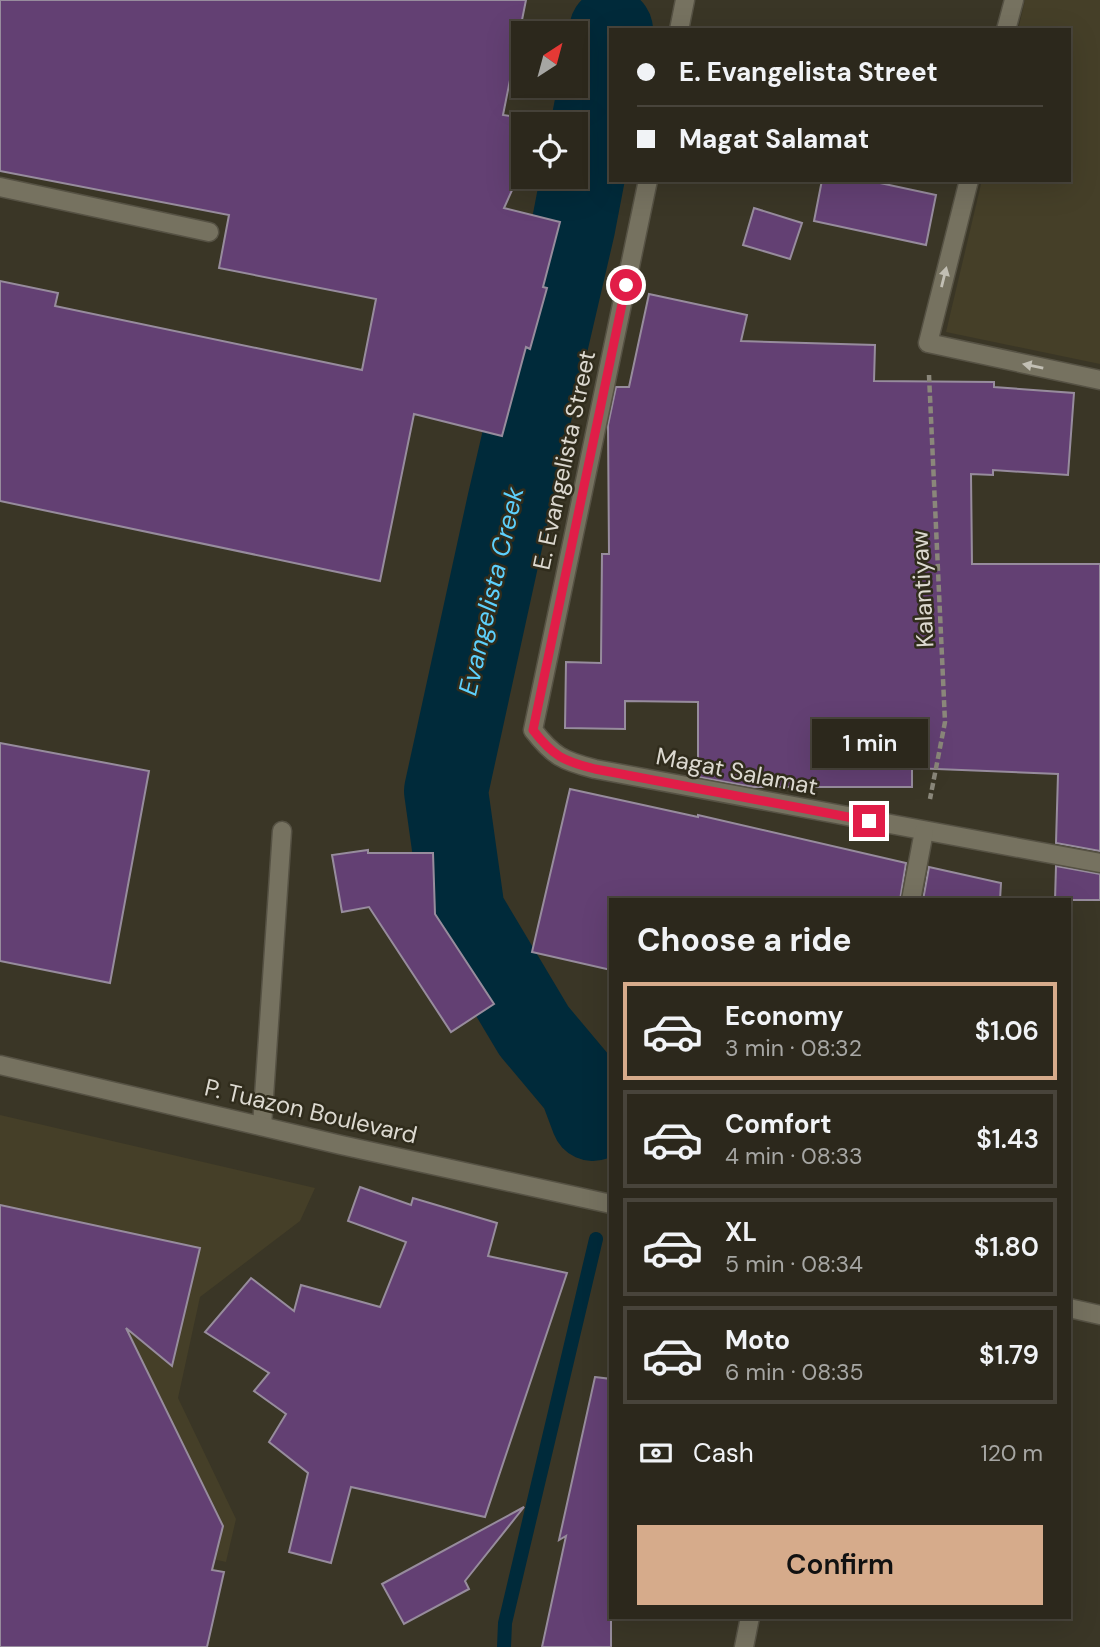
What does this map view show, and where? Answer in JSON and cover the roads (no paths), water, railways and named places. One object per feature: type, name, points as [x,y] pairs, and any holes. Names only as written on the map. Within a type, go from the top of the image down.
[{"type":"street","points":[[679,28],[685,0]]},
{"type":"street","points":[[1007,28],[1014,0]]},
{"type":"street","name":"E. Evangelista Street","points":[[546,747],[533,730],[648,182]]},
{"type":"street","points":[[968,182],[928,343],[1100,380]]},
{"type":"street","points":[[0,187],[209,232]]},
{"type":"street","name":"Magat Salamat","points":[[546,747],[566,762],[595,769],[1100,863]]},
{"type":"street","points":[[262,1126],[282,831]]},
{"type":"street","points":[[911,898],[924,831]]},
{"type":"street","name":"P. Tuazon Boulevard","points":[[0,1065],[609,1204]]},
{"type":"street","points":[[1071,1308],[1100,1315]]},
{"type":"street","points":[[744,1647],[750,1619]]},
{"type":"waterway","name":"Evangelista Creek","points":[[593,1119],[581,1087],[534,1031],[463,912],[446,791],[573,228],[609,40]]},
{"type":"waterway","points":[[504,1647],[505,1623],[596,1239]]}]
